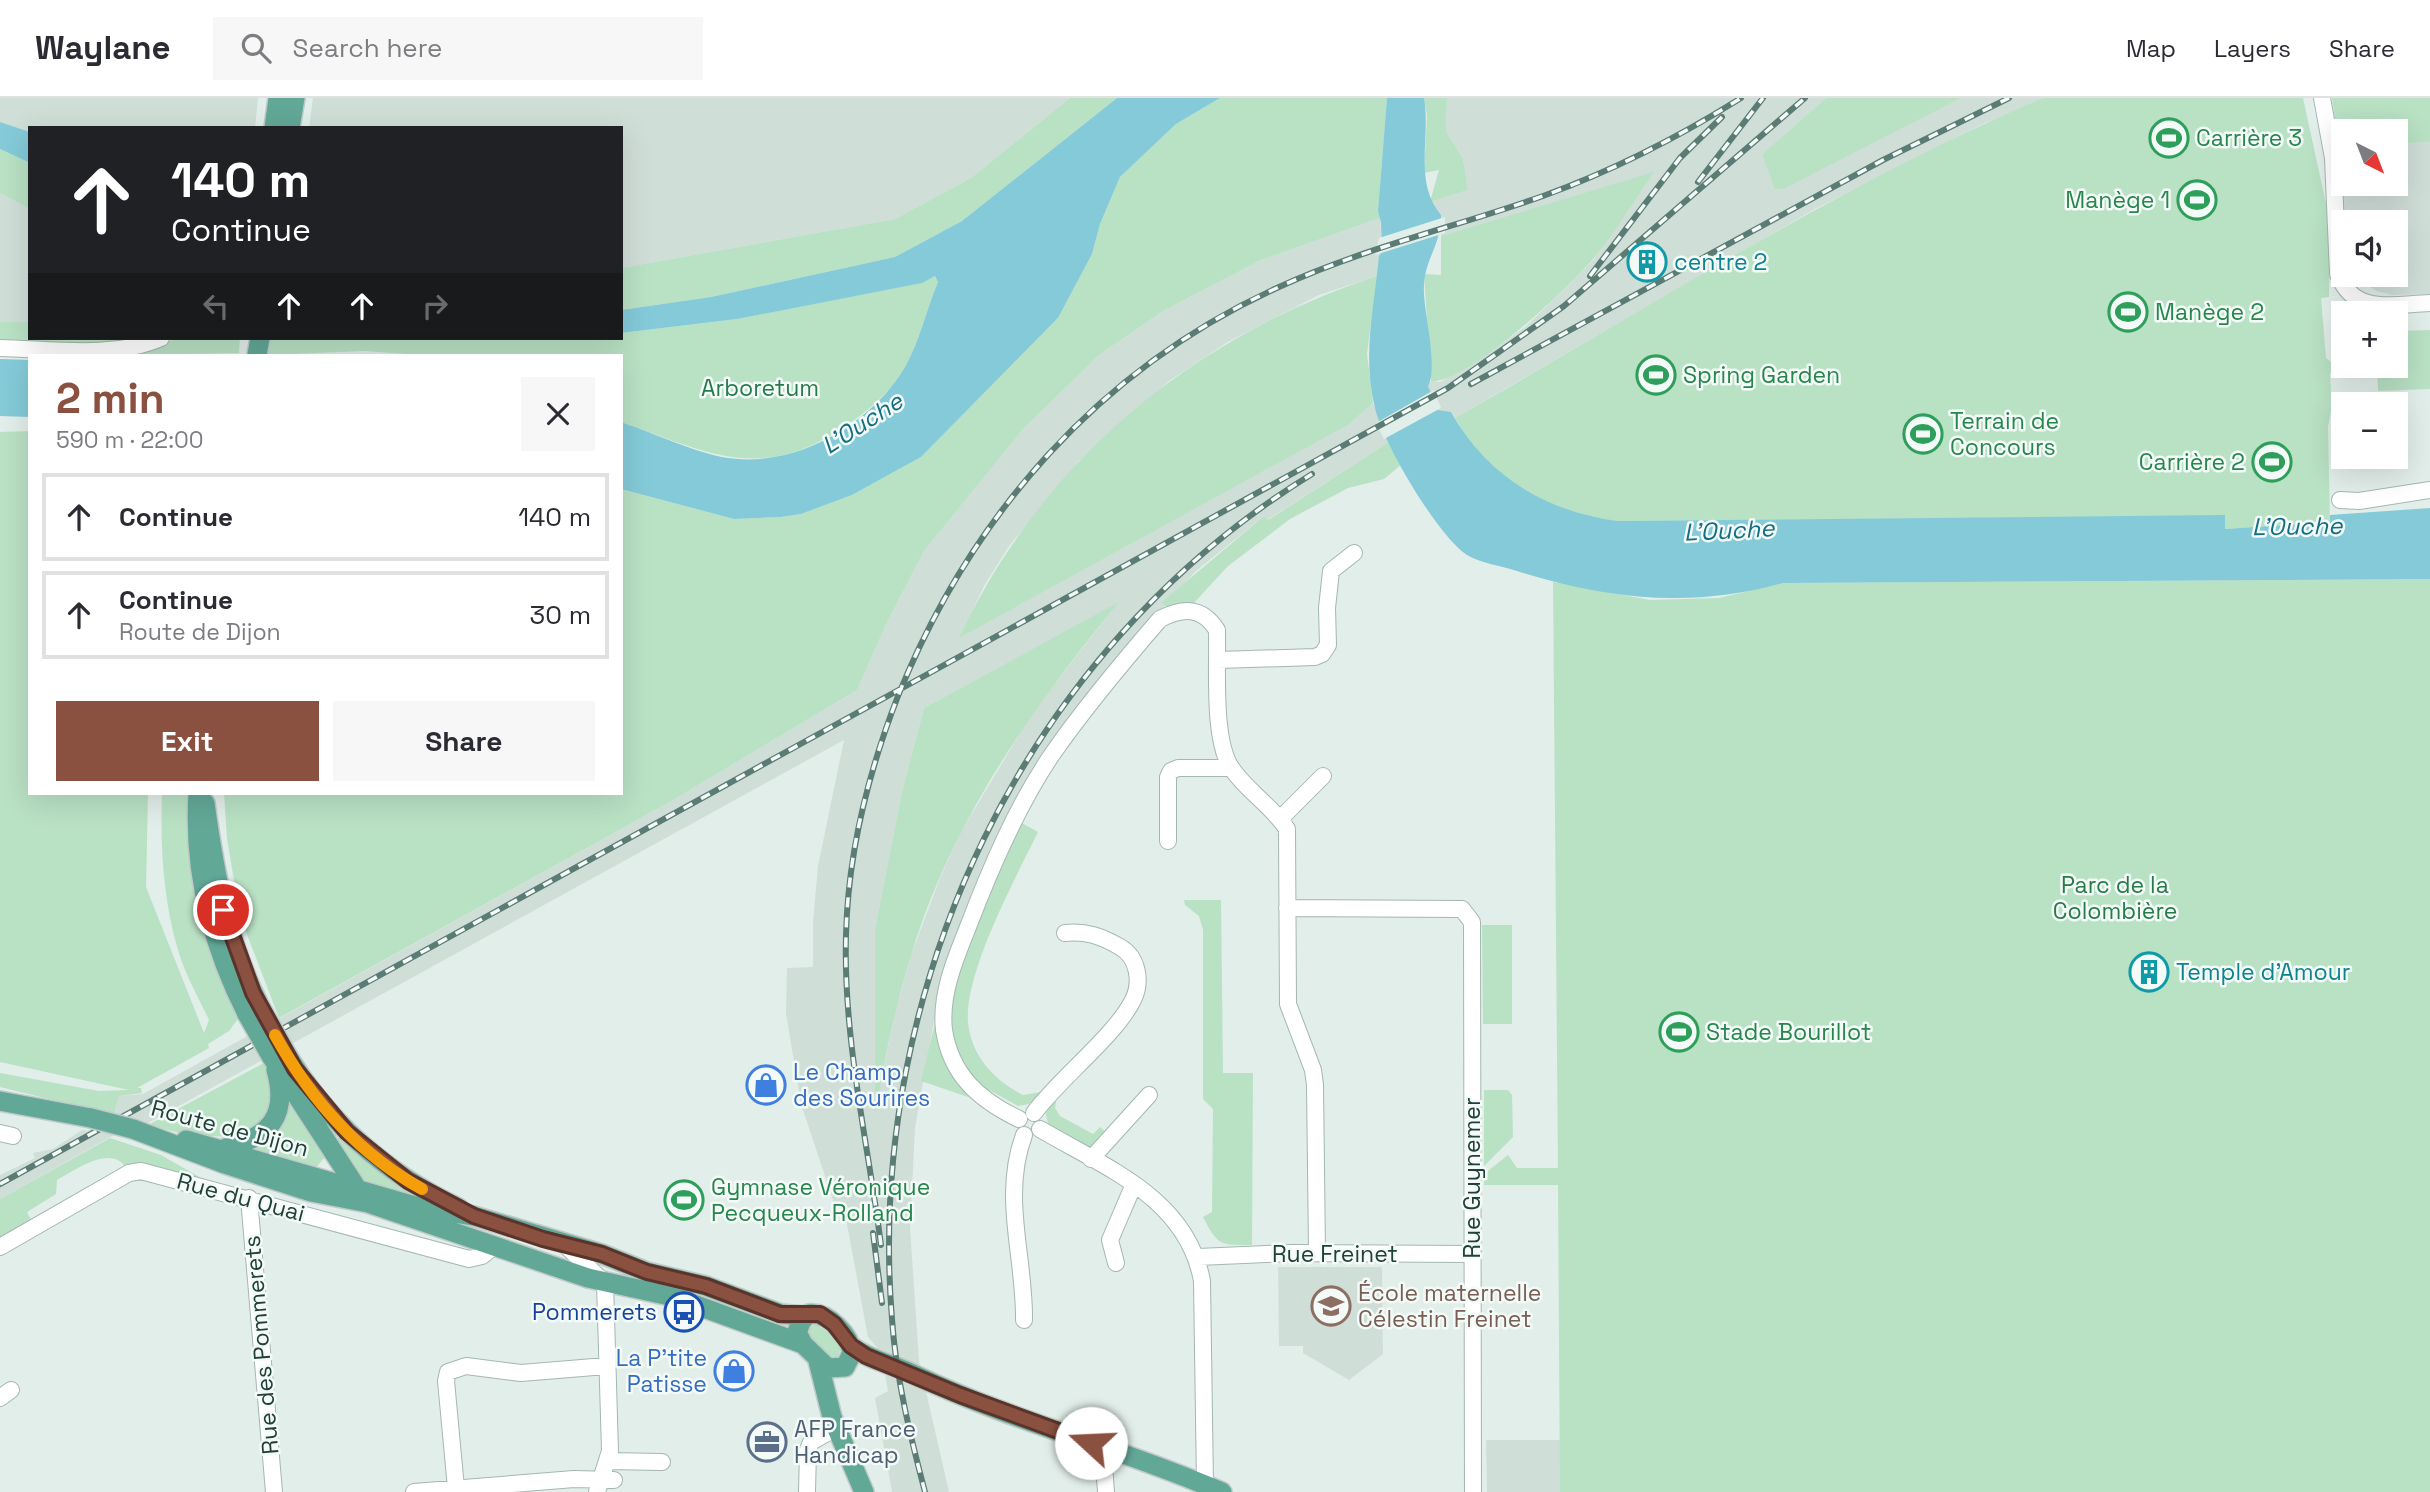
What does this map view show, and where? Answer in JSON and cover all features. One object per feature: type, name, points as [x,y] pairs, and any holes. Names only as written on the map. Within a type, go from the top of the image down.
[{"type":"main road","points":[[274,126],[278,98]]},
{"type":"main road","points":[[290,126],[295,98]]},
{"type":"main road","points":[[198,795],[195,833],[209,914],[225,964],[254,1010],[333,1152],[363,1196]]},
{"type":"main road","points":[[204,795],[223,910],[254,1010]]},
{"type":"main road","points":[[277,1053],[325,1109],[383,1163],[408,1181],[474,1216]]},
{"type":"main road","points":[[225,1149],[255,1139],[275,1118],[281,1087],[277,1053]]},
{"type":"main road","name":"Route de Dijon","points":[[0,1101],[92,1118],[225,1149],[314,1176],[493,1247],[605,1283],[674,1297],[803,1344]]},
{"type":"main road","name":"Route de Dijon","points":[[281,1182],[314,1176],[331,1161],[332,1134],[325,1109]]},
{"type":"main road","name":"Route de Dijon","points":[[133,1129],[174,1147],[281,1182],[474,1216],[566,1246],[602,1254],[647,1272],[706,1286],[780,1314],[805,1317]]},
{"type":"main road","points":[[937,1386],[908,1385],[844,1368],[828,1368],[803,1344],[797,1332],[805,1317],[814,1314],[826,1317],[851,1346],[866,1356],[937,1386],[1213,1488]]},
{"type":"main road","points":[[828,1401],[850,1361],[851,1346]]},
{"type":"main road","points":[[818,1361],[836,1428],[864,1492]]},
{"type":"street","points":[[2322,98],[2333,158],[2338,274],[2343,288],[2353,299],[2366,303],[2430,303]]},
{"type":"street","points":[[0,348],[96,350],[135,346],[154,340]]},
{"type":"street","points":[[2340,500],[2359,501],[2430,490]]},
{"type":"street","points":[[1218,660],[1322,654],[1328,645],[1327,608],[1331,571],[1354,553]]},
{"type":"street","points":[[1026,1116],[988,1103],[974,1091],[953,1062],[944,1028],[944,1012],[956,958],[993,863],[1050,758],[1082,712],[1160,619],[1177,611],[1192,610],[1210,619],[1217,631],[1221,742],[1231,768],[1287,829],[1288,1004],[1313,1070],[1315,1086],[1317,1253]]},
{"type":"street","points":[[1168,841],[1168,777],[1171,771],[1178,768],[1231,768]]},
{"type":"street","points":[[1280,819],[1323,776]]},
{"type":"street","name":"Rue Guynemer","points":[[1287,908],[1462,909],[1472,922],[1473,1492]]},
{"type":"street","points":[[1065,933],[1088,931],[1123,948],[1136,966],[1136,991],[1125,1013],[1026,1116],[1018,1129],[1032,1132],[1091,1159],[1135,1184],[1165,1207],[1198,1257],[1202,1281],[1213,1488]]},
{"type":"street","points":[[1091,1159],[1149,1095]]},
{"type":"street","points":[[1024,1320],[1025,1288],[1013,1219],[1018,1152],[1032,1132]]},
{"type":"street","name":"Rue du Quai","points":[[0,1247],[135,1171],[249,1198],[469,1259],[482,1256],[493,1247]]},
{"type":"street","points":[[1116,1263],[1110,1240],[1135,1184]]},
{"type":"street","name":"Rue des Pommerets","points":[[249,1198],[274,1492]]},
{"type":"street","name":"Route de Dijon","points":[[566,1246],[605,1283]]},
{"type":"street","name":"Rue Freinet","points":[[1198,1257],[1317,1253],[1471,1254]]},
{"type":"street","points":[[414,1492],[606,1486],[611,1458],[605,1283],[628,1273],[647,1272]]},
{"type":"street","points":[[456,1489],[446,1381],[448,1372],[466,1366],[521,1373],[606,1366]]},
{"type":"street","points":[[807,1492],[807,1459],[811,1442],[836,1428]]},
{"type":"street","points":[[1106,1492],[1104,1465],[1109,1449]]},
{"type":"street","points":[[611,1458],[662,1462]]},
{"type":"shaded area","points":[[0,98],[258,98],[255,126],[28,126],[28,131],[0,122]]},
{"type":"shaded area","points":[[313,98],[1070,98],[971,178],[895,219],[623,268],[623,126],[309,126]]},
{"type":"shaded area","points":[[1447,98],[1826,98],[1762,154],[1776,190],[1961,98],[2043,98],[1981,125],[1815,209],[1455,418],[1451,412],[1438,411],[1427,384],[1431,381],[1440,382],[1474,363],[1525,327],[1593,260],[1653,173],[1441,236],[1441,215],[1430,202],[1468,190],[1463,159],[1446,131]]},
{"type":"shaded area","points":[[2430,142],[2430,294],[2392,295],[2370,287],[2408,287],[2408,210],[2342,210],[2342,196],[2408,196],[2408,143]]},
{"type":"shaded area","points":[[0,193],[28,208],[28,328],[0,330]]},
{"type":"shaded area","points":[[1380,218],[1382,252],[1377,276],[1319,295],[1226,343],[1169,381],[1079,461],[1009,546],[984,586],[960,637],[1348,425],[1373,403],[1389,442],[1267,520],[1264,516],[1196,571],[1121,654],[1050,750],[934,1021],[915,1128],[910,1228],[919,1361],[949,1492],[892,1492],[875,1398],[888,1391],[881,1352],[868,1337],[844,1208],[835,1206],[801,1104],[786,1013],[787,968],[813,967],[813,922],[818,866],[844,740],[146,1124],[137,1122],[0,1199],[0,1175],[35,1158],[33,1153],[53,1149],[82,1130],[87,1131],[114,1116],[119,1096],[143,1094],[668,803],[857,690],[888,620],[924,551],[1023,429],[1099,355],[1163,311],[1261,260]],"holes":[[[1117,604],[1032,713],[961,832],[940,878],[911,955],[896,1009],[875,1109],[875,929],[902,792],[924,708]]]},
{"type":"shaded area","name":"École maternelle Célestin Freinet","points":[[1278,1267],[1382,1267],[1383,1354],[1349,1380],[1303,1353],[1303,1346],[1279,1346]]},
{"type":"shaded area","points":[[1486,1440],[1560,1440],[1560,1492],[1487,1492]]},
{"type":"green space","points":[[1070,98],[1117,98],[962,221],[895,257],[711,297],[623,310],[623,268],[895,219],[971,178]]},
{"type":"green space","points":[[1220,98],[1387,98],[1378,211],[1380,218],[1261,260],[1163,311],[1099,355],[1023,429],[924,551],[888,620],[857,690],[668,803],[279,1018],[240,916],[227,839],[224,795],[623,795],[623,490],[734,519],[781,517],[801,514],[852,495],[921,457],[1058,318],[1092,254],[1100,224],[1120,177],[1176,124]]},
{"type":"green space","points":[[1424,98],[1447,98],[1446,131],[1463,159],[1468,190],[1430,202],[1439,170],[1424,173],[1427,116]]},
{"type":"green space","points":[[1826,98],[1961,98],[1785,188],[1775,190],[1762,154]]},
{"type":"green space","points":[[2043,98],[2303,98],[2330,222],[2329,297],[2321,298],[2326,358],[2331,362],[2331,411],[2328,427],[2330,522],[2225,529],[2225,516],[1616,521],[1567,510],[1523,489],[1485,459],[1455,418],[1818,209],[1967,133]]},
{"type":"green space","points":[[2332,98],[2430,98],[2430,142],[2408,143],[2408,119],[2335,119]]},
{"type":"green space","points":[[0,149],[28,162],[28,208],[0,193]]},
{"type":"green space","points":[[1654,172],[1600,250],[1540,312],[1467,368],[1446,378],[1431,381],[1424,274],[1441,275],[1441,236]]},
{"type":"green space","name":"Arboretum","points":[[935,276],[938,282],[915,347],[905,367],[886,393],[853,421],[814,444],[786,454],[759,458],[707,452],[623,423],[623,354],[407,354],[364,351],[265,354],[268,340],[623,340],[623,333],[737,319],[921,283]]},
{"type":"green space","points":[[1377,276],[1367,354],[1373,403],[1348,425],[959,638],[993,574],[1033,515],[1079,462],[1130,414],[1185,371],[1245,333],[1309,302]]},
{"type":"green space","points":[[0,322],[28,322],[28,340],[135,340],[109,346],[0,345]]},
{"type":"green space","points":[[2430,330],[2430,389],[2378,391],[2377,378],[2408,378],[2408,331]]},
{"type":"green space","points":[[173,340],[240,340],[239,353],[133,354]]},
{"type":"green space","points":[[28,431],[28,795],[148,795],[146,887],[204,1033],[209,1020],[178,950],[169,911],[162,852],[162,795],[188,795],[190,852],[240,1016],[229,1031],[208,1044],[209,1048],[137,1088],[141,1088],[142,1093],[119,1096],[114,1115],[0,1087],[0,1073],[99,1091],[129,1090],[0,1062],[0,432]]},
{"type":"green space","points":[[1389,442],[1402,464],[1384,479],[1348,488],[1290,519],[1228,566],[1192,605],[1167,608],[1162,602],[1264,516],[1268,520]]},
{"type":"green space","name":"Parc de la Colombière","points":[[2430,579],[2430,1492],[1560,1492],[1558,1185],[1484,1185],[1484,1174],[1508,1155],[1517,1168],[1558,1168],[1553,582],[1650,600],[1719,598],[1783,583]]},
{"type":"green space","points":[[1119,602],[1061,676],[1007,752],[961,833],[941,875],[923,919],[901,992],[875,1116],[875,929],[902,792],[924,708]]},
{"type":"green space","points":[[1011,817],[1038,832],[983,952],[974,978],[968,1022],[979,1056],[994,1074],[1023,1095],[1041,1092],[1029,1104],[1018,1106],[982,1086],[974,1099],[921,1081],[949,966]]},
{"type":"green space","points":[[1184,900],[1221,900],[1223,1073],[1253,1073],[1252,1245],[1221,1242],[1212,1234],[1203,1217],[1212,1212],[1213,1109],[1203,1099],[1203,930],[1199,916],[1185,905]]},
{"type":"green space","points":[[1482,925],[1512,925],[1512,1024],[1483,1024]]},
{"type":"green space","points":[[264,1063],[275,1094],[264,1125],[231,1137],[188,1135],[148,1125]]},
{"type":"green space","points":[[284,1090],[326,1156],[313,1171],[247,1149]]},
{"type":"green space","points":[[1484,1090],[1508,1090],[1512,1095],[1513,1137],[1484,1166]]},
{"type":"green space","points":[[1057,1096],[1055,1108],[1060,1116],[1093,1134],[1100,1127],[1107,1133],[1089,1149],[1049,1127],[1045,1111]]},
{"type":"green space","points":[[338,1132],[433,1204],[361,1185],[338,1149]]},
{"type":"green space","points":[[110,1138],[161,1155],[208,1182],[127,1169],[112,1158],[103,1158],[83,1165],[57,1180],[56,1194],[27,1212],[33,1224],[0,1242],[0,1199]]},
{"type":"green space","points":[[816,1324],[835,1338],[841,1347],[838,1357],[827,1355],[811,1339],[807,1329]]},
{"type":"water","name":"L'Ouche","points":[[1117,98],[1220,98],[1176,124],[1120,177],[1100,224],[1092,254],[1058,318],[921,457],[852,495],[801,514],[781,517],[734,519],[623,490],[623,423],[702,452],[728,458],[753,459],[804,449],[852,424],[890,388],[905,367],[938,282],[935,276],[922,283],[737,319],[623,333],[623,310],[711,297],[895,257],[962,221]]},
{"type":"water","name":"L'Ouche","points":[[1387,98],[1424,98],[1425,174],[1433,202],[1441,215],[1438,237],[1424,282],[1432,367],[1428,386],[1438,410],[1451,412],[1482,455],[1520,487],[1542,499],[1566,509],[1617,521],[2225,515],[2225,529],[2330,522],[2330,515],[2430,508],[2430,579],[1783,583],[1749,591],[1682,598],[1616,594],[1584,588],[1472,558],[1441,529],[1413,487],[1380,424],[1371,389],[1370,332],[1379,256],[1382,252],[1378,211]]},
{"type":"water","points":[[0,122],[28,131],[28,162],[0,149]]},
{"type":"water","points":[[0,359],[28,360],[28,417],[0,416]]},
{"type":"pier","points":[[1445,217],[1445,233],[1375,255],[1379,238]]},
{"type":"pier","points":[[1434,390],[1441,408],[1384,439],[1376,423]]},
{"type":"railway","points":[[881,1245],[848,1013],[846,935],[855,843],[877,754],[898,696],[928,630],[963,567],[1003,508],[1049,454],[1099,404],[1154,360],[1214,320],[1311,273],[1543,196],[1594,176],[1669,140],[1741,98]]},
{"type":"railway","points":[[1698,182],[1763,98]]},
{"type":"railway","points":[[0,1184],[1448,388],[1564,306],[1805,98]]},
{"type":"railway","points":[[1471,384],[1883,160],[2009,98]]},
{"type":"railway","points":[[1590,276],[1680,158],[1722,117]]},
{"type":"railway","points":[[925,1492],[904,1406],[894,1341],[891,1195],[906,1072],[937,952],[984,838],[1046,731],[1122,634],[1210,547],[1312,474]]},
{"type":"railway","points":[[873,1233],[882,1303]]},
{"type":"slow traffic","points":[[275,1035],[295,1069],[325,1109],[366,1149],[422,1189]]},
{"type":"place","name":"Carrière 3","points":[[2169,138]]},
{"type":"place","name":"Manège 1","points":[[2197,200]]},
{"type":"place","name":"centre 2","points":[[1647,262]]},
{"type":"place","name":"Manège 2","points":[[2128,312]]},
{"type":"place","name":"Spring Garden","points":[[1656,375]]},
{"type":"place","name":"Terrain de Concours","points":[[1923,434]]},
{"type":"place","name":"Carrière 2","points":[[2272,462]]},
{"type":"place","name":"Temple d'Amour","points":[[2149,972]]},
{"type":"place","name":"Stade Bourillot","points":[[1679,1032]]},
{"type":"place","name":"Le Champ des Sourires","points":[[766,1085]]},
{"type":"place","name":"Gymnase Véronique Pecqueux-Rolland","points":[[684,1200]]},
{"type":"place","name":"École maternelle Célestin Freinet","points":[[1331,1306]]},
{"type":"place","name":"Pommerets","points":[[684,1312]]},
{"type":"place","name":"La P'tite Patisse","points":[[734,1371]]},
{"type":"place","name":"AFP France Handicap","points":[[767,1442]]},
{"type":"route","points":[[223,910],[238,959],[253,993],[295,1069],[325,1109],[347,1132],[408,1181],[474,1216],[543,1239],[602,1254],[647,1272],[706,1286],[780,1314],[805,1317],[809,1314],[820,1314],[834,1324],[851,1346],[866,1356],[960,1395],[1091,1443]]}]
